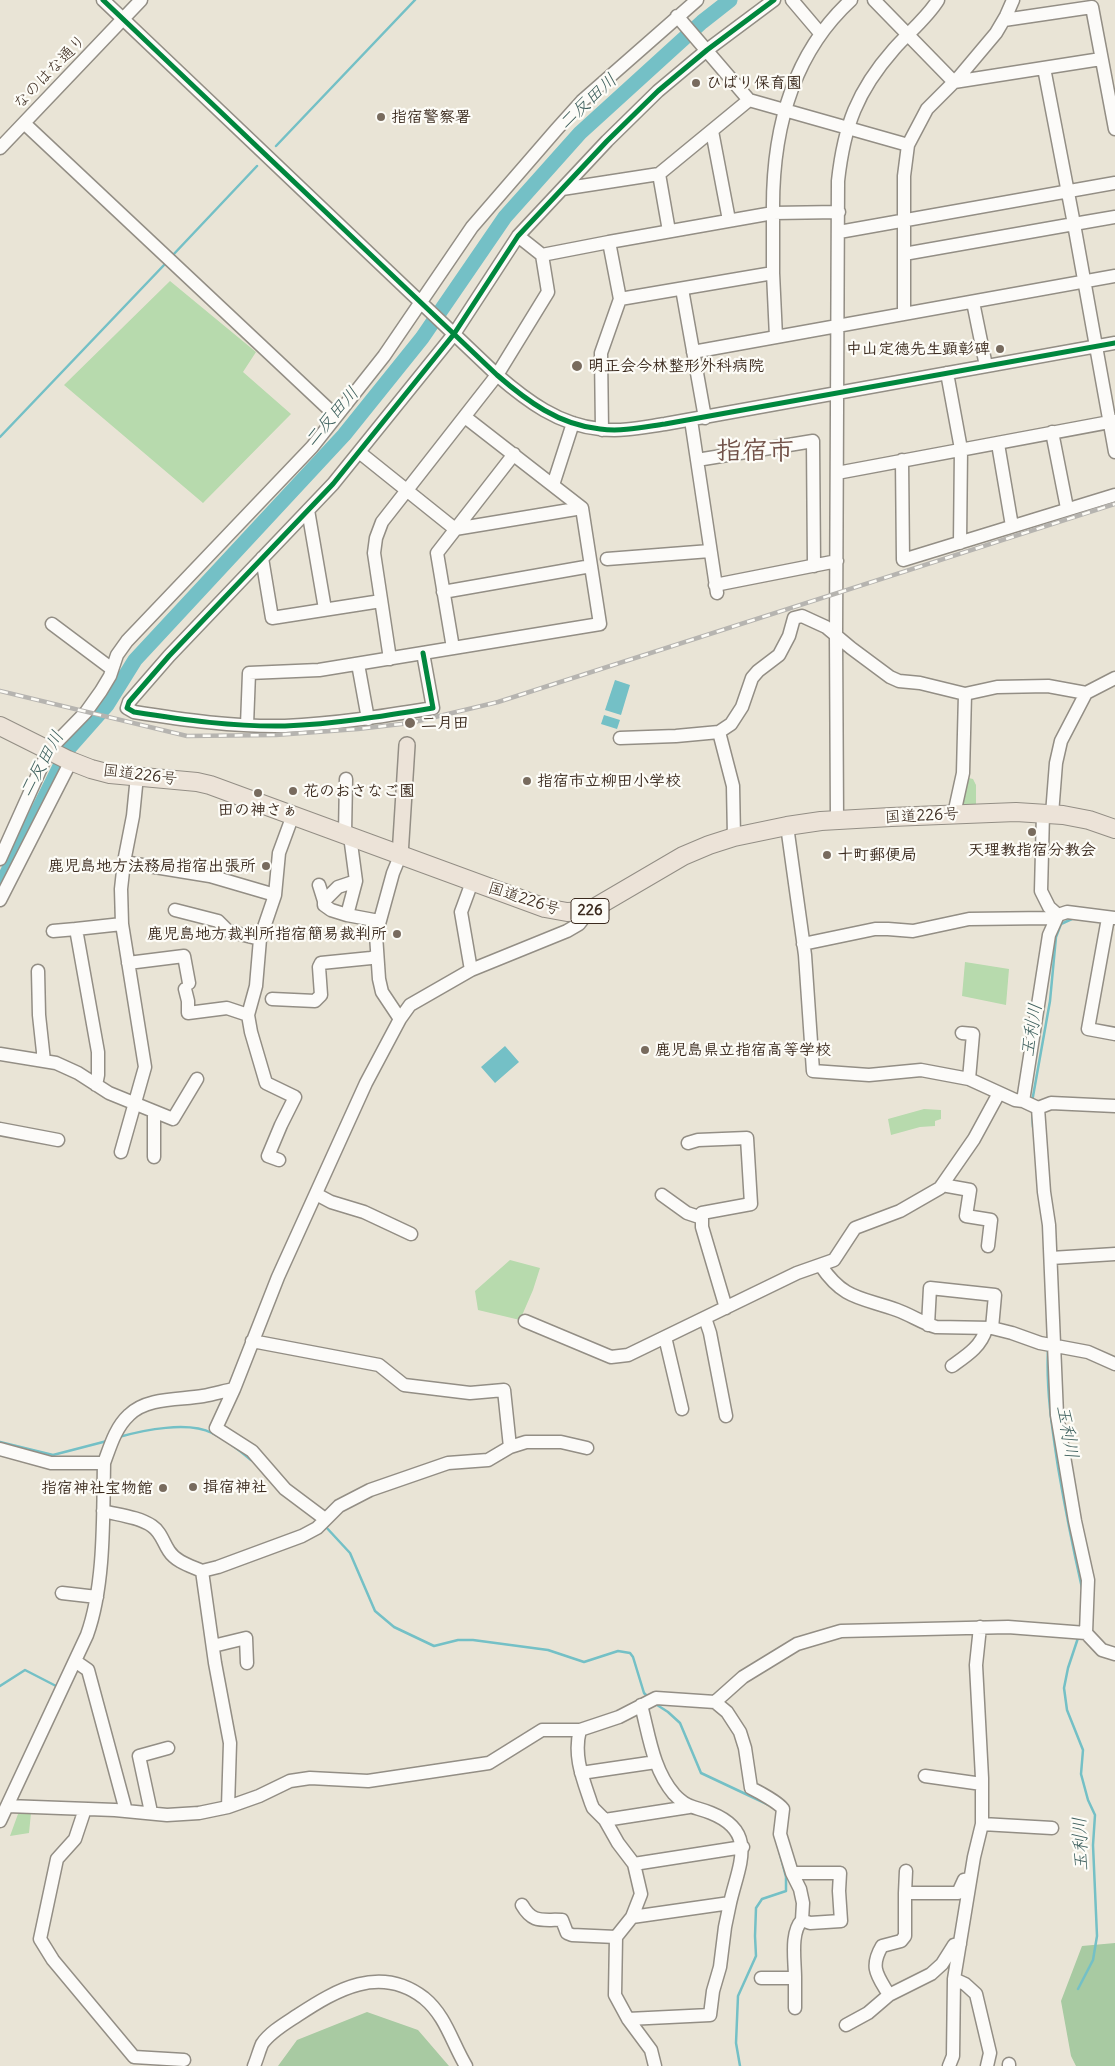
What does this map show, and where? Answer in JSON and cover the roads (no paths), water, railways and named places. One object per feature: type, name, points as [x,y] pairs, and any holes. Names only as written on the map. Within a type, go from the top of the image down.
[{"type":"highway","name":"国道226号","points":[[0,726],[61,756],[110,774],[197,782],[210,785],[545,908],[567,912],[589,911],[683,856],[709,845],[734,837],[787,826],[837,820],[954,814],[1047,814],[1089,820],[1115,829]]},
{"type":"main road","points":[[400,856],[407,745]]},
{"type":"street","points":[[103,0],[497,375],[538,407],[573,423],[602,430],[623,430],[705,418],[947,372],[1115,343]]},
{"type":"street","name":"なのはな通り","points":[[0,148],[141,0]]},
{"type":"street","points":[[0,859],[86,712],[101,691],[112,669],[116,655],[127,641],[312,447],[384,356],[472,227],[556,130],[582,101],[697,0]]},
{"type":"street","points":[[422,654],[433,708],[368,718],[286,726],[188,720],[134,712],[127,708],[128,702],[169,656],[308,510],[359,452],[451,331],[518,236],[607,140],[658,91],[707,50],[774,0]]},
{"type":"street","points":[[792,0],[820,33]]},
{"type":"street","points":[[776,337],[773,273],[773,178],[784,110],[796,78],[820,33],[851,0]]},
{"type":"street","points":[[874,0],[954,82]]},
{"type":"street","points":[[837,820],[838,181],[841,152],[856,103],[867,84],[938,0]]},
{"type":"street","points":[[904,314],[904,176],[908,145],[927,109],[954,82],[996,33],[1013,0]]},
{"type":"street","points":[[1004,20],[1092,7],[1115,129]]},
{"type":"street","points":[[677,16],[749,100],[908,145]]},
{"type":"street","points":[[954,82],[1101,59]]},
{"type":"street","points":[[1044,68],[1095,346],[1112,422],[1115,452]]},
{"type":"street","points":[[562,189],[659,174],[749,100]]},
{"type":"street","points":[[24,123],[336,416]]},
{"type":"street","points":[[712,131],[729,220]]},
{"type":"street","points":[[659,174],[669,231]]},
{"type":"street","points":[[839,232],[1115,183]]},
{"type":"street","points":[[542,255],[773,213],[838,212]]},
{"type":"street","points":[[904,254],[1115,217]]},
{"type":"street","points":[[390,659],[374,553],[376,538],[382,522],[497,375],[548,292],[542,255],[518,236]]},
{"type":"street","points":[[602,430],[601,353],[620,299],[609,242]]},
{"type":"street","points":[[620,299],[773,273]]},
{"type":"street","points":[[693,352],[1115,276]]},
{"type":"street","points":[[682,289],[705,418]]},
{"type":"street","points":[[973,302],[986,366]]},
{"type":"street","points":[[947,372],[961,449],[960,543]]},
{"type":"street","points":[[247,725],[249,673],[319,670],[600,624],[582,508],[465,417]]},
{"type":"street","points":[[691,420],[716,589],[836,561]]},
{"type":"street","points":[[837,472],[1112,422]]},
{"type":"street","points":[[553,485],[573,423]]},
{"type":"street","points":[[1052,432],[1067,508]]},
{"type":"street","points":[[697,460],[813,441],[814,566]]},
{"type":"street","points":[[998,444],[1012,526]]},
{"type":"street","points":[[359,452],[456,529],[582,508]]},
{"type":"street","points":[[452,648],[437,553],[514,454]]},
{"type":"street","points":[[902,460],[903,560],[1067,508],[1115,495]]},
{"type":"street","points":[[308,510],[325,609]]},
{"type":"street","points":[[607,559],[710,551]]},
{"type":"street","points":[[262,558],[272,618],[381,601]]},
{"type":"street","points":[[444,592],[591,566]]},
{"type":"street","points":[[620,738],[719,732],[731,724],[738,715],[752,678],[779,655],[789,636],[794,618],[802,616],[826,627],[890,677],[899,681],[920,683],[965,694],[997,687],[1048,686],[1086,693]]},
{"type":"street","points":[[52,624],[112,669]]},
{"type":"street","points":[[358,664],[368,718]]},
{"type":"street","points":[[1058,915],[1049,907],[1041,891],[1047,814],[1061,741],[1086,693],[1115,678]]},
{"type":"street","points":[[954,814],[963,773],[965,694]]},
{"type":"street","points":[[719,732],[733,786],[734,837]]},
{"type":"street","points":[[0,900],[61,756]]},
{"type":"street","points":[[121,1152],[146,1067],[122,924],[120,889],[133,816],[137,776]]},
{"type":"street","points":[[346,779],[347,835],[356,881],[347,915]]},
{"type":"street","points":[[279,1160],[268,1156],[295,1097],[266,1083],[248,1015],[256,986],[260,939],[275,895],[279,853],[293,815]]},
{"type":"street","points":[[787,826],[802,944],[813,1071],[869,1074],[913,1070],[969,1079],[1015,1100],[1023,1101],[1038,1108],[1051,1103],[1115,1106]]},
{"type":"street","points":[[400,856],[393,873],[376,935],[382,992],[400,1019]]},
{"type":"street","points":[[124,862],[210,876],[275,895]]},
{"type":"street","points":[[324,901],[338,887],[356,881]]},
{"type":"street","points":[[471,970],[461,912],[472,882]]},
{"type":"street","points":[[319,884],[324,905],[331,910],[379,921]]},
{"type":"street","points":[[175,910],[218,921],[228,931],[260,939]]},
{"type":"street","points":[[321,1523],[280,1484],[252,1451],[216,1428],[234,1389],[278,1278],[366,1084],[400,1019],[410,1005],[471,970],[567,932],[579,924],[589,911]]},
{"type":"street","points":[[802,944],[888,928],[913,931],[969,919],[1049,918],[1067,912],[1082,912],[1109,919],[1088,1030],[1115,1034]]},
{"type":"street","points":[[1023,1101],[1049,935],[1058,915]]},
{"type":"street","points":[[53,931],[122,924]]},
{"type":"street","points":[[76,929],[98,1052],[96,1085]]},
{"type":"street","points":[[128,963],[184,956],[188,1013],[227,1008],[248,1015]]},
{"type":"street","points":[[272,999],[315,1001],[321,995],[318,967],[321,963],[377,956]]},
{"type":"street","points":[[38,971],[39,1015],[44,1061]]},
{"type":"street","points":[[962,1033],[973,1034],[969,1079]]},
{"type":"street","points":[[0,1054],[44,1061],[69,1068],[96,1085],[134,1104],[173,1119],[197,1079]]},
{"type":"street","points":[[524,1322],[611,1357],[628,1355],[797,1273],[834,1260],[855,1228],[900,1211],[942,1185],[974,1139],[999,1093]]},
{"type":"street","points":[[1038,1108],[1051,1258],[1054,1318],[1047,1344],[1075,1521],[1088,1580],[1086,1633]]},
{"type":"street","points":[[154,1113],[154,1157]]},
{"type":"street","points":[[0,1129],[58,1140]]},
{"type":"street","points":[[688,1144],[698,1140],[747,1138],[750,1204],[702,1213],[702,1227],[726,1308]]},
{"type":"street","points":[[942,1185],[970,1190],[966,1216],[991,1220],[988,1246]]},
{"type":"street","points":[[316,1194],[331,1202],[364,1212],[411,1234]]},
{"type":"street","points":[[662,1195],[687,1213],[702,1218]]},
{"type":"street","points":[[1051,1258],[1115,1254]]},
{"type":"street","points":[[821,1266],[844,1292],[856,1298],[899,1311],[928,1325],[989,1329],[1012,1333],[1047,1344],[1088,1352],[1115,1364]]},
{"type":"street","points":[[928,1325],[930,1288],[995,1295],[989,1329],[983,1339],[974,1350],[952,1366]]},
{"type":"street","points":[[705,1318],[710,1333],[726,1416]]},
{"type":"street","points":[[665,1337],[682,1409]]},
{"type":"street","points":[[252,1341],[379,1365],[404,1386],[470,1393],[504,1390],[510,1447]]},
{"type":"street","points":[[0,1821],[75,1661],[93,1618],[97,1597],[104,1511],[104,1463],[116,1433],[129,1414],[139,1408],[153,1403],[204,1396],[234,1389]]},
{"type":"street","points":[[104,1511],[150,1525],[157,1531],[169,1552],[202,1571],[218,1567],[302,1536],[321,1523],[339,1506],[370,1490],[448,1463],[488,1460],[510,1447],[526,1442],[561,1442],[587,1448]]},
{"type":"street","points":[[0,1449],[51,1463],[104,1463]]},
{"type":"street","points":[[202,1571],[230,1744],[228,1807]]},
{"type":"street","points":[[62,1593],[97,1597]]},
{"type":"street","points":[[715,1702],[743,1677],[771,1658],[796,1644],[841,1631],[1008,1627],[1086,1633],[1102,1650],[1115,1654]]},
{"type":"street","points":[[949,2066],[952,2056],[954,1979],[982,1824],[982,1784],[976,1665],[980,1628]]},
{"type":"street","points":[[213,1646],[246,1638],[248,1663]]},
{"type":"street","points":[[75,1661],[88,1670],[126,1811]]},
{"type":"street","points":[[7,1806],[151,1812],[167,1815],[199,1814],[228,1807],[259,1796],[290,1781],[310,1778],[368,1780],[454,1769],[489,1762],[542,1730],[580,1730],[619,1717],[656,1698],[715,1702],[727,1712],[740,1732],[745,1748],[751,1788],[780,1804],[783,1809],[780,1834],[792,1873],[800,1889],[803,1904],[802,1920],[797,1925],[795,1939],[795,2008]]},
{"type":"street","points":[[642,1705],[656,1762],[674,1793],[688,1807]]},
{"type":"street","points":[[580,1730],[576,1744],[581,1773],[593,1808],[606,1820],[618,1843],[634,1864],[641,1894],[632,1917],[616,1937],[615,1995],[628,2019],[651,2050],[655,2066]]},
{"type":"street","points":[[151,1812],[140,1756],[168,1748]]},
{"type":"street","points":[[581,1773],[656,1762]]},
{"type":"street","points":[[925,1776],[982,1784]]},
{"type":"street","points":[[606,1820],[688,1807],[710,1812],[727,1821],[735,1827],[743,1847],[724,1927],[720,1967],[713,1991],[710,2015],[628,2019]]},
{"type":"street","points":[[85,1810],[75,1838],[57,1859],[40,1939],[53,1960],[134,2057],[184,2060]]},
{"type":"street","points":[[982,1824],[1052,1828]]},
{"type":"street","points":[[634,1864],[743,1847]]},
{"type":"street","points":[[889,1996],[875,1970],[876,1956],[882,1946],[901,1941],[905,1936],[906,1871]]},
{"type":"street","points":[[792,1873],[840,1872],[841,1921],[810,1923],[802,1920]]},
{"type":"street","points":[[905,1893],[958,1893],[964,1880],[971,1879]]},
{"type":"street","points":[[632,1917],[722,1902],[730,1903]]},
{"type":"street","points":[[522,1905],[528,1916],[534,1919],[562,1920],[566,1932],[572,1935],[616,1937]]},
{"type":"street","points":[[846,2025],[868,2013],[889,1996],[931,1974],[942,1964],[954,1944],[960,1944]]},
{"type":"street","points":[[761,1978],[795,1978]]},
{"type":"street","points":[[954,1979],[965,1984],[976,1994],[990,2053],[987,2066]]},
{"type":"street","points":[[254,2066],[263,2044],[277,2029],[330,1995],[343,1988],[364,1982],[389,1983],[406,1988],[424,1998],[439,2014],[466,2066]]},
{"type":"water","points":[[615,680],[630,685],[621,715],[605,710]]},
{"type":"water","points":[[604,715],[620,720],[617,729],[601,724]]},
{"type":"water","points":[[505,1046],[519,1062],[495,1083],[481,1067]]},
{"type":"waterway","points":[[276,146],[415,0]]},
{"type":"waterway","name":"二反田川","points":[[0,887],[69,748],[107,705],[135,660],[344,435],[422,338],[505,217],[580,133],[702,22],[730,0]]},
{"type":"waterway","points":[[172,256],[257,166]]},
{"type":"waterway","points":[[0,437],[165,264]]},
{"type":"waterway","name":"玉利川","points":[[1032,1102],[1050,1001],[1056,937],[1061,924],[1074,918]]},
{"type":"waterway","name":"玉利川","points":[[1032,1110],[1033,1127]]},
{"type":"waterway","name":"玉利川","points":[[1048,1349],[1049,1394],[1058,1467],[1082,1588]]},
{"type":"waterway","points":[[119,1437],[166,1428],[202,1429],[222,1439],[251,1460]]},
{"type":"waterway","points":[[0,1442],[53,1455],[107,1441]]},
{"type":"waterway","points":[[325,1526],[350,1553],[375,1611],[394,1627],[434,1646],[458,1640],[473,1640],[548,1650],[584,1662],[618,1651],[630,1653],[633,1657],[644,1693],[648,1697]]},
{"type":"waterway","name":"玉利川","points":[[1078,1989],[1093,1960],[1097,1936],[1093,1845],[1095,1815],[1088,1800],[1081,1774],[1083,1750],[1067,1710],[1064,1688],[1068,1668],[1079,1635]]},
{"type":"waterway","points":[[0,1686],[25,1670],[58,1687]]},
{"type":"waterway","points":[[654,1703],[680,1723],[701,1773],[769,1805]]},
{"type":"waterway","points":[[740,2066],[736,2043],[738,1996],[756,1956],[756,1908],[762,1899],[786,1891],[786,1877],[775,1835]]},
{"type":"railway","points":[[0,691],[187,736],[276,735],[410,723],[498,702],[1115,504]]},
{"type":"place","name":"ひばり保育園","points":[[696,83]]},
{"type":"place","name":"指宿警察署","points":[[381,117]]},
{"type":"place","name":"中山定徳先生顕彰碑","points":[[1000,349]]},
{"type":"place","name":"明正会今林整形外科病院","points":[[577,366]]},
{"type":"place","name":"二月田","points":[[410,723]]},
{"type":"place","name":"指宿市立柳田小学校","points":[[527,781]]},
{"type":"place","name":"花のおさなご園","points":[[293,791]]},
{"type":"place","name":"田の神さぁ","points":[[258,793]]},
{"type":"place","name":"天理教指宿分教会","points":[[1032,832]]},
{"type":"place","name":"十町郵便局","points":[[827,855]]},
{"type":"place","name":"鹿児島地方法務局指宿出張所","points":[[266,866]]},
{"type":"place","name":"鹿児島地方裁判所指宿簡易裁判所","points":[[397,934]]},
{"type":"place","name":"鹿児島県立指宿高等学校","points":[[645,1050]]},
{"type":"place","name":"揖宿神社","points":[[193,1487]]},
{"type":"place","name":"指宿神社宝物館","points":[[163,1488]]},
{"type":"district","name":"指宿市","points":[[755,452]]}]
